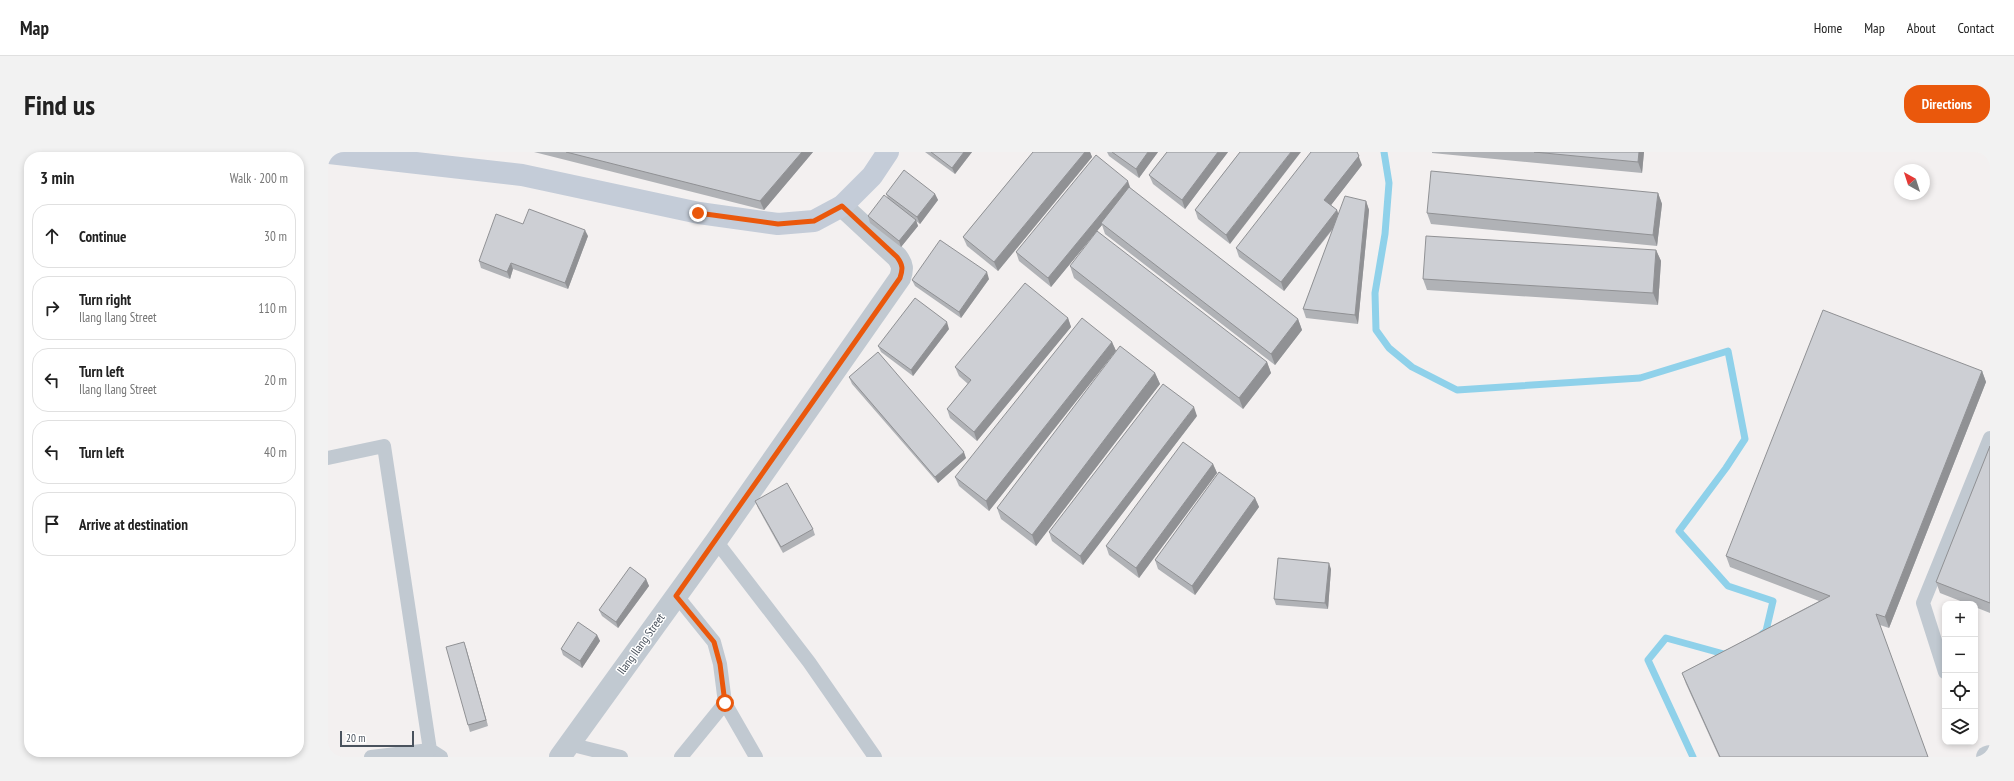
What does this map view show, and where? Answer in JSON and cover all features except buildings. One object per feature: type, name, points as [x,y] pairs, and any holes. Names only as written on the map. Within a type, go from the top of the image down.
[{"type":"street","points":[[328,153],[522,175],[698,213],[778,224],[814,221],[842,206],[872,176],[888,152]]},
{"type":"street","name":"Ilang Ilang Street","points":[[564,750],[716,541],[900,278],[903,271],[902,263],[842,206]]},
{"type":"lane","points":[[1942,663],[1923,603],[1990,438]]},
{"type":"lane","points":[[328,458],[384,446],[435,753],[371,757]]},
{"type":"lane","points":[[716,541],[809,662],[875,757]]},
{"type":"lane","points":[[676,596],[714,642],[720,664],[725,703],[756,757]]},
{"type":"lane","points":[[681,757],[725,703]]},
{"type":"lane","points":[[564,750],[621,757]]},
{"type":"waterway","points":[[1384,152],[1389,183],[1385,234],[1375,293],[1376,330],[1389,348],[1412,367],[1457,390],[1640,378],[1728,351],[1745,439],[1726,468],[1679,531],[1728,586],[1773,601],[1766,631],[1762,634]]},
{"type":"waterway","points":[[1693,757],[1648,660],[1666,638],[1724,654],[1727,653]]},
{"type":"route","points":[[698,213],[778,224],[814,221],[842,206],[897,257],[902,263],[903,271],[900,278],[830,379],[676,596],[714,642],[720,664],[725,703]]}]
